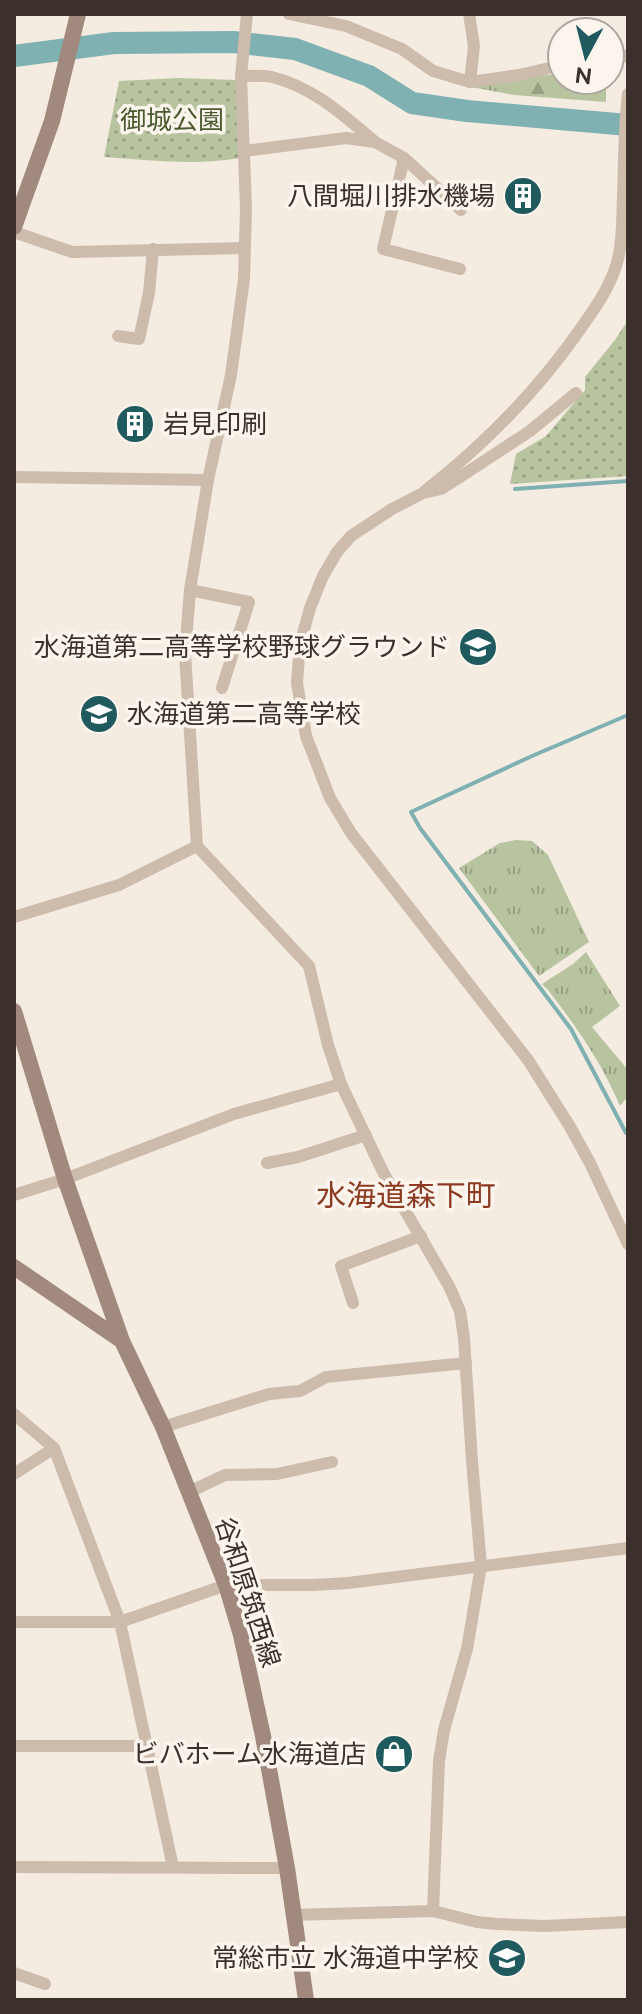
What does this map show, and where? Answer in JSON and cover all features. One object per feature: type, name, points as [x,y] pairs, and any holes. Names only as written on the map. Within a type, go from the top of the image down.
[{"type":"main road","points":[[14,229],[52,121],[77,19]]},
{"type":"main road","name":"谷和原筑西線","points":[[14,1011],[65,1179],[122,1341],[163,1427],[189,1492],[226,1585],[245,1649],[287,1868],[306,2000]]},
{"type":"main road","points":[[14,1267],[122,1341]]},
{"type":"street","points":[[247,14],[241,74],[244,279],[231,375],[208,480],[190,590],[185,653],[197,846],[309,966],[341,1084],[384,1174],[449,1286],[460,1311],[481,1566],[467,1649],[444,1730],[439,1761],[433,1911]]},
{"type":"street","points":[[289,14],[346,26],[402,49],[433,71],[470,82],[546,69]]},
{"type":"street","points":[[469,14],[474,46],[470,82]]},
{"type":"street","points":[[241,74],[271,77],[309,91],[336,108],[375,142],[404,158],[461,210]]},
{"type":"street","points":[[628,96],[621,237],[618,259],[609,282],[556,363],[519,406],[458,465],[423,493],[351,536],[337,552],[310,608],[300,644],[297,683],[306,736],[330,798],[351,833],[528,1060],[583,1150],[628,1244]]},
{"type":"street","points":[[244,151],[346,138],[375,142]]},
{"type":"street","points":[[404,158],[383,249],[460,269]]},
{"type":"street","points":[[14,229],[72,252],[245,248]]},
{"type":"street","points":[[118,336],[139,339],[149,293],[153,249]]},
{"type":"street","points":[[423,493],[441,489],[460,477],[530,431],[576,393]]},
{"type":"street","points":[[14,477],[208,480]]},
{"type":"street","points":[[190,590],[249,602],[222,688]]},
{"type":"street","points":[[14,917],[119,885],[197,846]]},
{"type":"street","points":[[14,1195],[65,1179],[234,1114],[341,1084]]},
{"type":"street","points":[[267,1163],[298,1157],[366,1135]]},
{"type":"street","points":[[353,1303],[341,1266],[421,1236]]},
{"type":"street","points":[[163,1427],[269,1394],[300,1391],[326,1377],[466,1363]]},
{"type":"street","points":[[14,1414],[54,1448],[120,1622],[173,1867]]},
{"type":"street","points":[[14,1474],[54,1448]]},
{"type":"street","points":[[189,1492],[225,1475],[277,1474],[332,1462]]},
{"type":"street","points":[[14,1622],[120,1622],[226,1585],[348,1583],[628,1548]]},
{"type":"street","points":[[14,1746],[148,1746]]},
{"type":"street","points":[[14,1867],[287,1868]]},
{"type":"street","points":[[293,1915],[433,1911],[497,1924],[544,1926],[628,1922]]},
{"type":"street","points":[[14,1973],[45,1984]]},
{"type":"green space","points":[[546,75],[546,96],[606,96],[606,102],[514,95],[466,86]]},
{"type":"green space","points":[[546,77],[546,96],[507,93],[508,83]]},
{"type":"green space","name":"御城公園","points":[[178,78],[237,80],[240,158],[189,162],[104,157],[119,81]]},
{"type":"green space","points":[[550,96],[592,96],[592,99]]},
{"type":"green space","points":[[628,320],[628,476],[510,484],[516,454],[546,436],[585,390],[585,377]]},
{"type":"green space","points":[[532,841],[548,855],[589,942],[539,976],[459,868],[500,843]]},
{"type":"green space","points":[[586,952],[620,1006],[592,1027],[628,1070],[628,1096],[620,1106],[588,1045],[542,984]]},
{"type":"waterway","points":[[14,56],[114,43],[233,42],[295,49],[369,76],[412,103],[628,125]]},
{"type":"waterway","points":[[515,489],[628,481]]},
{"type":"waterway","points":[[626,1133],[571,1029],[411,812],[628,715]]},
{"type":"place","name":"八間堀川排水機場","points":[[523,196]]},
{"type":"place","name":"岩見印刷","points":[[135,424]]},
{"type":"place","name":"水海道第二高等学校野球グラウンド","points":[[478,647]]},
{"type":"place","name":"水海道第二高等学校","points":[[99,714]]},
{"type":"place","name":"ビバホーム水海道店","points":[[394,1754]]},
{"type":"place","name":"常総市立 水海道中学校","points":[[507,1958]]},
{"type":"district","name":"水海道森下町","points":[[406,1196]]}]
